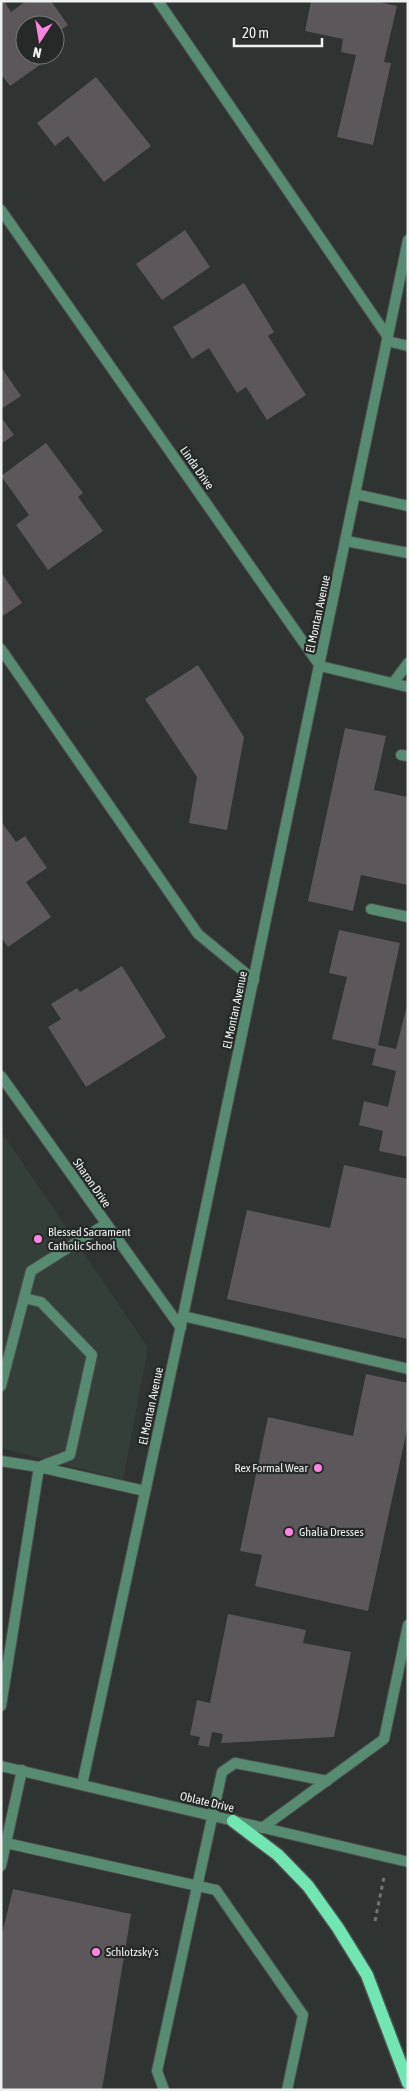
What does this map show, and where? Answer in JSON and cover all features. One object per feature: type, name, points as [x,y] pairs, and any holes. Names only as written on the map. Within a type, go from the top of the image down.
[{"type":"main road","points":[[233,1821],[278,1855],[308,1886],[338,1928],[367,1975],[408,2082]]},
{"type":"street","points":[[158,1],[387,339],[408,346]]},
{"type":"street","name":"Linda Drive","points":[[1,210],[320,666]]},
{"type":"street","name":"El Montan Avenue","points":[[82,1785],[254,980],[408,240]]},
{"type":"street","points":[[355,494],[408,506]]},
{"type":"street","points":[[346,540],[408,553]]},
{"type":"street","points":[[1,649],[198,934],[254,980]]},
{"type":"street","points":[[393,683],[408,663]]},
{"type":"street","points":[[320,666],[408,686]]},
{"type":"street","points":[[370,909],[408,917]]},
{"type":"street","name":"Sharon Drive","points":[[1,1076],[180,1328]]},
{"type":"street","points":[[1,1386],[31,1271],[106,1224]]},
{"type":"street","points":[[24,1298],[41,1302],[92,1355],[70,1454],[39,1467]]},
{"type":"street","points":[[183,1316],[408,1369]]},
{"type":"street","points":[[1,1461],[39,1467],[145,1491]]},
{"type":"street","points":[[1,1706],[39,1467]]},
{"type":"street","points":[[262,1828],[384,1739],[408,1625]]},
{"type":"street","points":[[174,2090],[163,2088],[157,2071],[222,1772],[235,1763],[327,1781]]},
{"type":"street","name":"Oblate Drive","points":[[1,1766],[408,1862]]},
{"type":"street","points":[[1,1866],[22,1770]]},
{"type":"street","points":[[6,1843],[216,1890],[303,2015],[287,2090]]},
{"type":"path","points":[[375,1921],[384,1876]]},
{"type":"shaded area","name":"Blessed Sacrament Catholic School","points":[[1,1131],[148,1348],[123,1480],[1,1448]]},
{"type":"building","points":[[1,1],[4,1],[11,12],[26,1],[51,1],[61,15],[15,15],[15,65],[40,65],[10,86],[1,74]]},
{"type":"building","points":[[311,1],[375,1],[397,6],[384,62],[391,63],[373,145],[337,137],[356,55],[341,52],[343,39],[305,31]]},
{"type":"building","points":[[96,77],[151,146],[104,182],[68,136],[55,146],[37,123]]},
{"type":"building","points":[[185,230],[210,267],[162,300],[136,264]]},
{"type":"building","points":[[244,283],[274,332],[268,336],[306,395],[267,420],[246,387],[237,393],[209,348],[192,359],[173,327]]},
{"type":"building","points":[[1,367],[21,396],[1,409]]},
{"type":"building","points":[[1,417],[14,435],[1,444]]},
{"type":"building","points":[[46,443],[83,493],[78,497],[103,531],[48,570],[16,525],[29,515],[1,476]]},
{"type":"building","points":[[1,572],[22,603],[1,617]]},
{"type":"building","points":[[198,665],[244,737],[227,830],[189,823],[197,777],[145,699]]},
{"type":"building","points":[[345,728],[386,736],[374,790],[408,797],[408,885],[361,875],[353,911],[308,901]]},
{"type":"building","points":[[1,821],[16,842],[25,836],[47,868],[26,882],[51,917],[8,947],[1,937]]},
{"type":"building","points":[[339,930],[400,943],[378,1045],[396,1049],[408,1002],[408,1157],[379,1151],[383,1131],[359,1125],[364,1101],[388,1107],[396,1071],[372,1065],[376,1049],[332,1039],[347,977],[329,973]]},
{"type":"building","points":[[122,966],[166,1037],[86,1087],[48,1027],[61,1019],[51,1004],[77,988],[80,992]]},
{"type":"building","points":[[344,1165],[408,1179],[408,1339],[227,1299],[247,1210],[330,1228]]},
{"type":"building","points":[[366,1374],[408,1383],[408,1425],[368,1611],[255,1586],[262,1555],[240,1551],[268,1417],[353,1436]]},
{"type":"building","points":[[228,1614],[306,1630],[303,1643],[351,1652],[334,1737],[221,1743],[223,1734],[212,1732],[209,1747],[198,1745],[200,1737],[190,1735],[197,1700],[210,1703]]},
{"type":"building","points":[[13,1889],[131,1914],[102,2090],[1,2090],[1,1938]]},
{"type":"place","name":"Blessed Sacrament Catholic School","points":[[38,1239]]},
{"type":"place","name":"Rex Formal Wear","points":[[318,1468]]},
{"type":"place","name":"Ghalia Dresses","points":[[289,1532]]},
{"type":"place","name":"Schlotzsky's","points":[[96,1952]]}]
